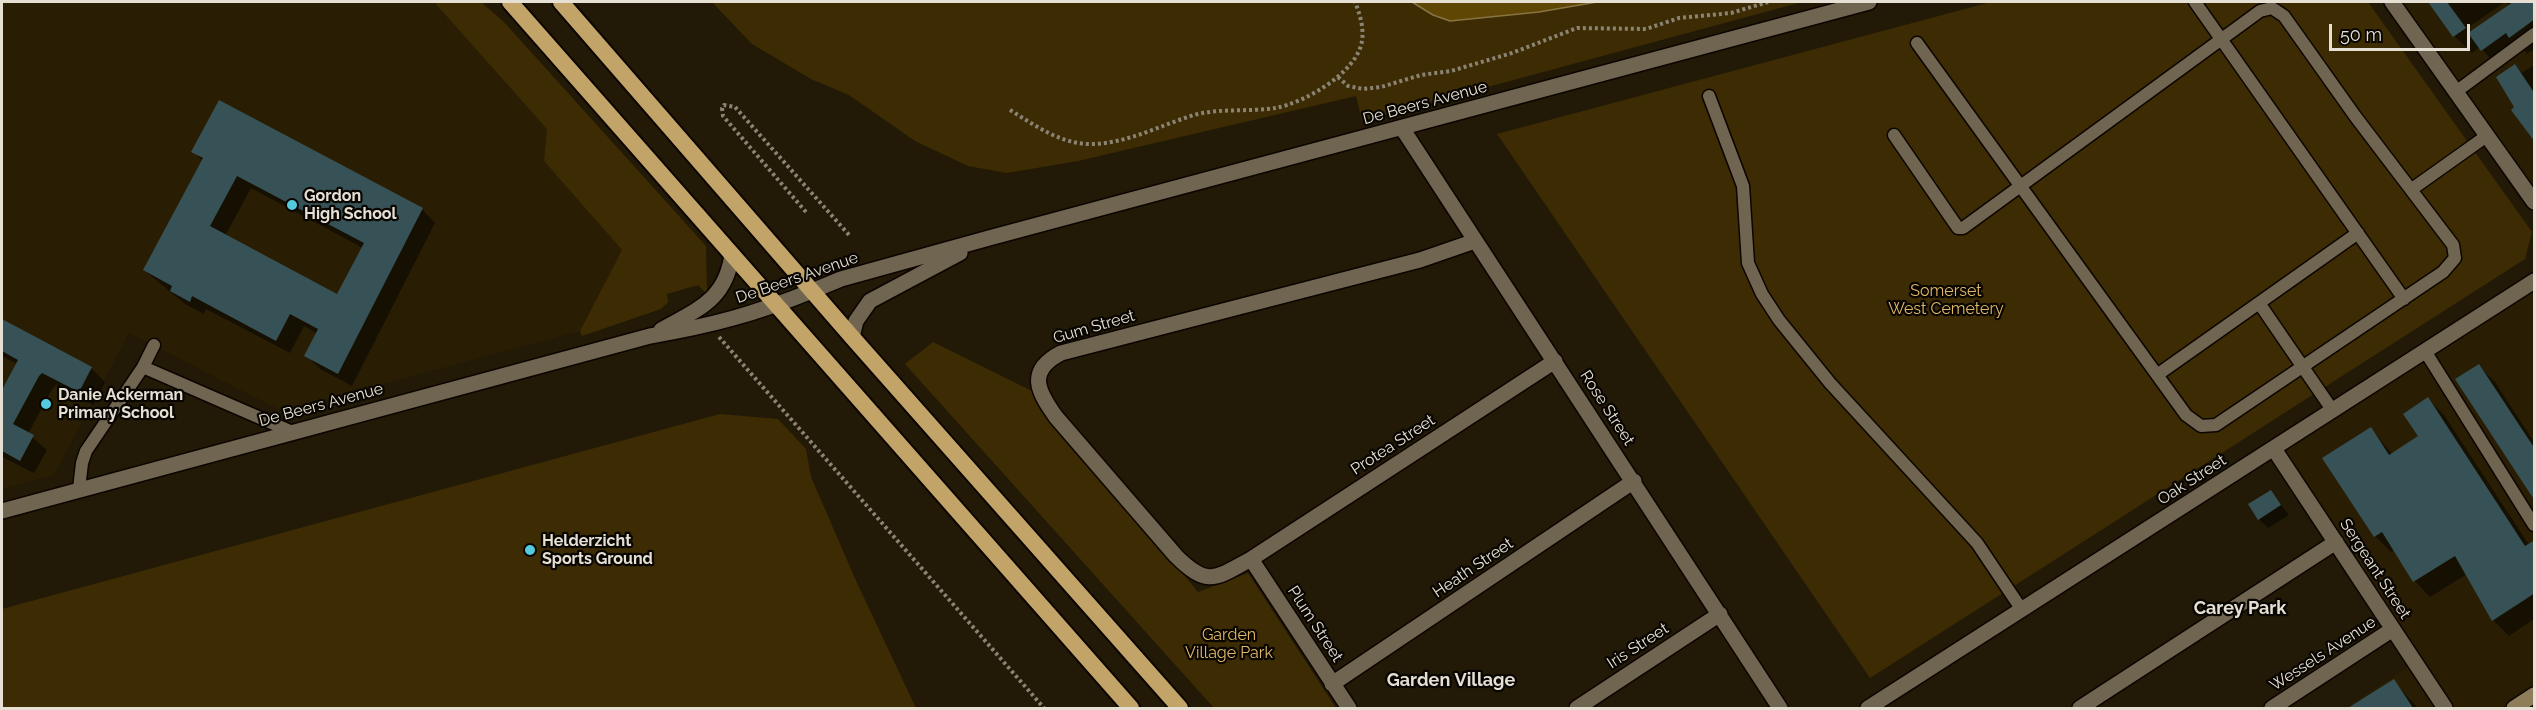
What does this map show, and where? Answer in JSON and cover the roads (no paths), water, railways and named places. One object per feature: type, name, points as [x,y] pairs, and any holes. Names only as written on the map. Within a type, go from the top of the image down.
[{"type":"highway","points":[[510,2],[1131,708]]},
{"type":"highway","points":[[561,2],[852,337],[1180,708]]},
{"type":"main road","points":[[2514,708],[2535,695]]},
{"type":"street","name":"De Beers Avenue","points":[[2,511],[291,431],[650,336],[709,325],[777,305],[841,279],[1869,2]]},
{"type":"street","points":[[2392,2],[2535,202]]},
{"type":"street","name":"Rose Street","points":[[1402,128],[1780,708]]},
{"type":"street","name":"De Beers Avenue","points":[[852,337],[859,314],[879,294],[989,238]]},
{"type":"street","name":"Gum Street","points":[[1251,559],[1215,578],[1202,577],[1192,572],[1056,417],[1040,394],[1039,377],[1042,368],[1049,359],[1061,353],[1420,260],[1475,241]]},
{"type":"street","name":"De Beers Avenue","points":[[650,336],[710,300],[720,291],[729,275],[732,254]]},
{"type":"street","name":"Oak Street","points":[[1868,708],[2535,281]]},
{"type":"street","name":"Protea Street","points":[[1251,559],[1555,361]]},
{"type":"street","name":"Sergeant Street","points":[[2274,448],[2445,708]]},
{"type":"street","name":"Heath Street","points":[[1332,684],[1634,481]]},
{"type":"street","points":[[2080,708],[2336,542]]},
{"type":"street","name":"Plum Street","points":[[1251,559],[1349,708]]},
{"type":"street","name":"Iris Street","points":[[1577,708],[1720,614]]},
{"type":"street","name":"Wessels Avenue","points":[[2272,708],[2393,629]]},
{"type":"lane","points":[[2195,2],[2404,299]]},
{"type":"lane","points":[[1894,135],[1958,228],[1966,226],[2021,187],[2260,11],[2272,8],[2280,12],[2453,245],[2456,254],[2451,266],[2216,425],[2208,427],[2194,423],[2186,415],[2021,187],[1917,43]]},
{"type":"lane","points":[[2457,91],[2535,34]]},
{"type":"lane","points":[[1709,96],[1743,186],[1748,264],[1762,294],[1779,320],[1830,382],[1977,543],[2022,610]]},
{"type":"lane","points":[[2412,189],[2488,135]]},
{"type":"lane","points":[[2157,375],[2358,233]]},
{"type":"lane","points":[[2259,303],[2332,411]]},
{"type":"lane","points":[[79,489],[86,451],[143,367],[154,345]]},
{"type":"lane","points":[[2425,351],[2535,525]]},
{"type":"lane","points":[[143,367],[291,431]]},
{"type":"place","name":"Gordon High School","points":[[292,205]]},
{"type":"place","name":"Danie Ackerman Primary School","points":[[46,404]]},
{"type":"place","name":"Helderzicht Sports Ground","points":[[530,550]]},
{"type":"district","name":"Carey Park","points":[[2240,609]]},
{"type":"district","name":"Garden Village","points":[[1451,681]]},
{"type":"park label","name":"Somerset West Cemetery","points":[[1946,300]]},
{"type":"park label","name":"Garden Village Park","points":[[1229,644]]}]
